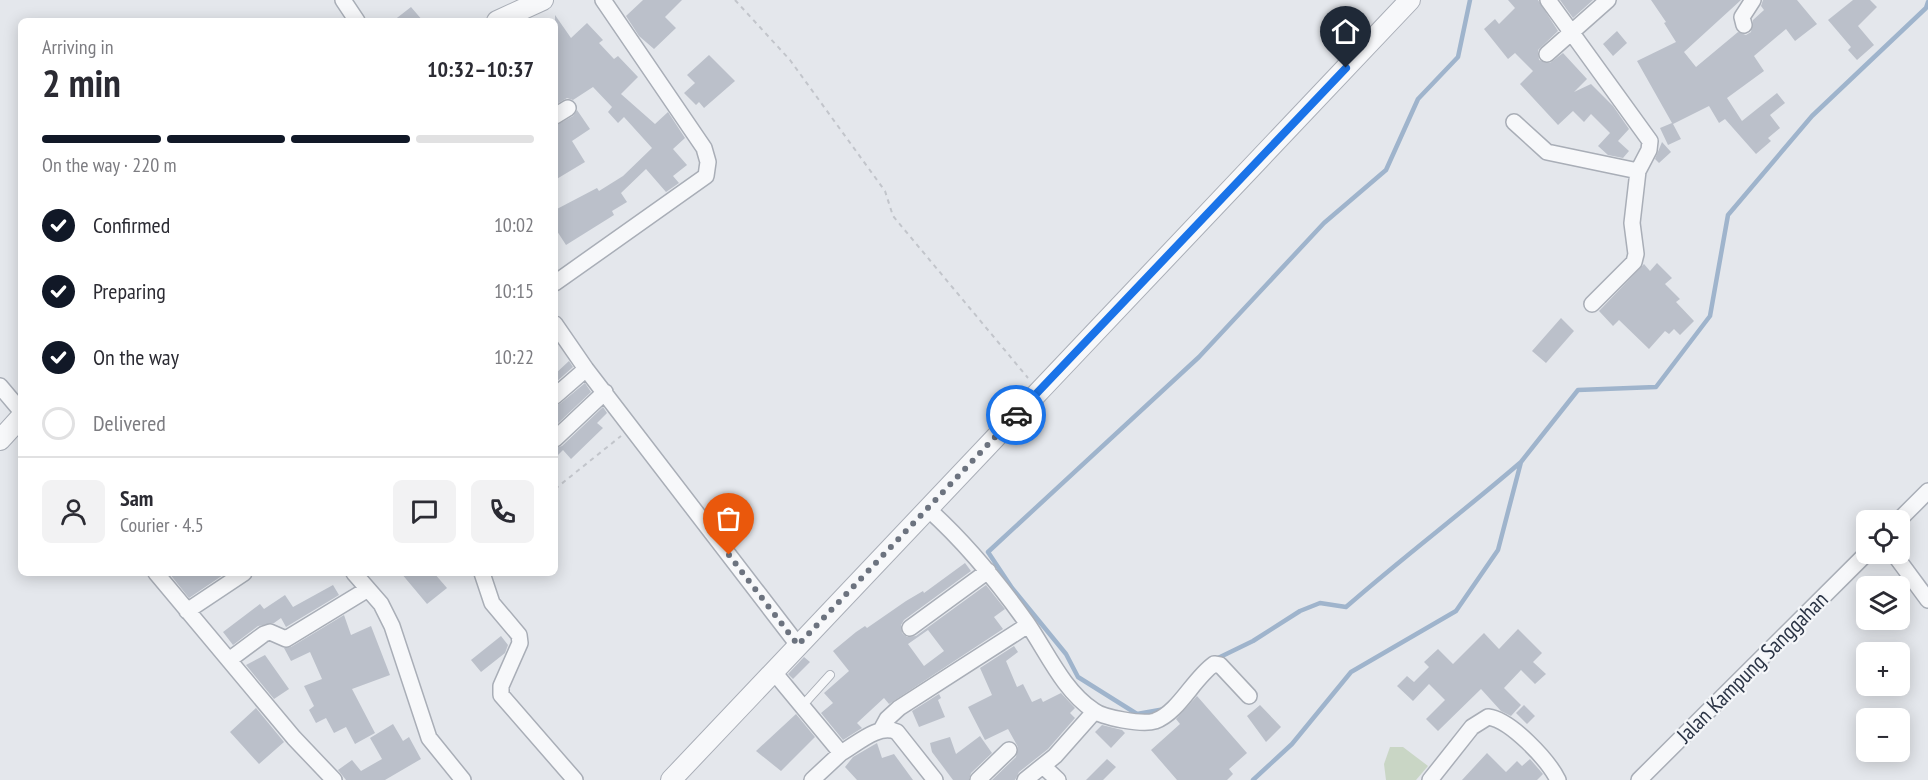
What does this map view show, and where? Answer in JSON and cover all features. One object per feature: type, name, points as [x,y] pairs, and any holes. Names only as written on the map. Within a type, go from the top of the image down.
[{"type":"street","points":[[343,0],[355,18]]},
{"type":"street","points":[[504,18],[543,0]]},
{"type":"street","points":[[558,281],[706,176],[708,169],[705,148],[603,0]]},
{"type":"street","points":[[671,780],[1410,0]]},
{"type":"street","points":[[1548,0],[1650,141],[1649,150],[1638,171],[1632,223],[1636,254],[1634,262],[1592,304]]},
{"type":"street","points":[[1547,54],[1570,31],[1608,0]]},
{"type":"street","points":[[1743,26],[1742,16],[1753,0]]},
{"type":"street","points":[[1514,123],[1547,152],[1638,171]]},
{"type":"street","points":[[558,328],[586,369],[798,645]]},
{"type":"street","points":[[558,393],[586,369]]},
{"type":"street","points":[[0,386],[18,407]]},
{"type":"street","points":[[558,436],[605,392]]},
{"type":"street","points":[[0,440],[18,420]]},
{"type":"street","points":[[1909,510],[1928,491]]},
{"type":"street","points":[[928,509],[966,544],[1028,625],[1069,686],[1094,712],[1146,723],[1156,721],[1172,708],[1214,664],[1220,665],[1249,696]]},
{"type":"street","name":"Jalan Kampung Sanggahan","points":[[1639,780],[1856,564]]},
{"type":"street","points":[[1901,564],[1928,600]]},
{"type":"street","points":[[910,628],[988,571]]},
{"type":"street","points":[[159,576],[334,780]]},
{"type":"street","points":[[187,610],[239,576]]},
{"type":"street","points":[[357,576],[381,604],[392,626],[429,738],[463,780]]},
{"type":"street","points":[[483,576],[492,603],[519,635],[520,643],[501,686],[501,695],[575,780]]},
{"type":"street","points":[[229,660],[264,634],[270,632],[286,639],[368,589]]},
{"type":"street","points":[[881,730],[887,718],[899,708],[1028,625]]},
{"type":"street","points":[[773,672],[841,753]]},
{"type":"street","points":[[1025,780],[1044,766],[1094,712]]},
{"type":"street","points":[[1430,780],[1472,727],[1488,717],[1507,724],[1544,760],[1558,780]]},
{"type":"street","points":[[812,780],[841,753],[881,730],[890,728],[897,732],[935,780]]},
{"type":"street","points":[[978,780],[1009,750]]},
{"type":"street","points":[[1044,766],[1058,780]]},
{"type":"lane","points":[[801,706],[830,675]]},
{"type":"path","points":[[735,0],[790,60],[885,191],[893,216],[1039,391]]},
{"type":"path","points":[[558,487],[632,427]]},
{"type":"green space","points":[[1390,747],[1403,747],[1428,766],[1416,780],[1386,780],[1384,764]]},
{"type":"building","points":[[643,0],[682,0],[665,17],[676,28],[654,49],[639,36],[626,16]]},
{"type":"building","points":[[1508,0],[1538,0],[1558,31],[1538,50],[1539,60],[1550,63],[1563,53],[1587,79],[1574,92],[1591,84],[1613,106],[1629,129],[1618,141],[1629,151],[1623,158],[1608,155],[1598,146],[1610,133],[1591,114],[1584,122],[1573,111],[1558,125],[1520,84],[1533,71],[1515,53],[1508,59],[1484,29],[1495,19],[1499,24],[1515,8]]},
{"type":"building","points":[[1560,0],[1593,0],[1573,18]]},
{"type":"building","points":[[1651,0],[1741,0],[1684,52],[1696,67],[1738,32],[1746,35],[1751,32],[1753,20],[1764,10],[1761,6],[1763,0],[1797,0],[1817,24],[1795,41],[1786,29],[1754,56],[1764,71],[1727,98],[1742,121],[1777,93],[1785,103],[1770,115],[1780,128],[1768,138],[1771,141],[1756,154],[1725,119],[1719,123],[1709,106],[1673,124],[1681,139],[1668,145],[1660,128],[1672,123],[1637,61],[1676,42]]},
{"type":"building","points":[[1853,0],[1870,0],[1877,7],[1858,26],[1874,45],[1857,60],[1848,50],[1851,47],[1828,20]]},
{"type":"building","points":[[411,7],[420,18],[397,18]]},
{"type":"building","points":[[558,19],[571,38],[587,23],[603,40],[599,43],[614,59],[618,56],[638,77],[621,94],[655,124],[668,112],[685,138],[673,149],[687,165],[673,176],[679,183],[666,192],[646,169],[621,193],[627,202],[612,211],[614,215],[566,245],[558,233],[558,208],[597,188],[599,191],[623,176],[652,148],[624,117],[618,123],[608,112],[612,107],[593,87],[573,100],[567,98],[558,103]]},
{"type":"building","points":[[1617,31],[1627,43],[1613,56],[1603,44]]},
{"type":"building","points":[[709,55],[735,81],[704,108],[699,102],[696,105],[684,93],[695,83],[687,75]]},
{"type":"building","points":[[577,110],[590,129],[572,141],[585,162],[558,178],[558,124],[573,116]]},
{"type":"building","points":[[1662,142],[1671,152],[1659,163],[1655,159]]},
{"type":"building","points":[[1657,263],[1672,278],[1665,284],[1680,299],[1676,302],[1694,321],[1680,335],[1674,329],[1669,334],[1665,331],[1649,349],[1619,320],[1613,326],[1599,311],[1644,264],[1650,271]]},
{"type":"building","points":[[1561,318],[1574,331],[1546,363],[1532,351]]},
{"type":"building","points":[[569,361],[573,367],[558,380],[558,371]]},
{"type":"building","points":[[585,383],[591,392],[558,423],[558,404]]},
{"type":"building","points":[[603,407],[607,413],[597,423],[603,428],[571,459],[563,450],[558,455],[558,447],[562,446]]},
{"type":"building","points":[[965,563],[971,571],[904,620],[901,625],[902,633],[907,637],[916,636],[986,585],[1005,609],[994,617],[1003,629],[889,704],[884,698],[857,723],[862,728],[843,740],[821,713],[833,703],[824,693],[849,671],[833,651],[865,626],[867,628],[906,601],[923,591],[924,593]],"holes":[[[928,630],[944,651],[924,666],[908,644]]]},
{"type":"building","points":[[171,576],[222,576],[189,598]]},
{"type":"building","points":[[404,576],[437,576],[447,588],[427,604]]},
{"type":"building","points":[[333,585],[339,595],[286,627],[281,618],[274,623],[258,626],[233,645],[223,632],[260,604],[264,609],[285,595],[293,607]]},
{"type":"building","points":[[344,615],[351,635],[371,626],[390,675],[352,689],[375,733],[355,744],[346,727],[334,733],[326,718],[316,723],[309,710],[314,706],[304,686],[322,679],[310,652],[291,661],[284,648],[291,647]]},
{"type":"building","points":[[1518,629],[1542,653],[1533,662],[1546,674],[1535,684],[1521,670],[1504,688],[1521,705],[1511,716],[1501,711],[1481,689],[1438,731],[1426,719],[1445,700],[1429,684],[1413,701],[1397,686],[1407,676],[1414,682],[1429,667],[1424,662],[1438,649],[1453,664],[1484,633],[1499,649]]},
{"type":"building","points":[[501,636],[508,645],[505,653],[481,672],[471,660]]},
{"type":"building","points":[[1014,646],[1018,652],[1006,661],[1017,687],[1023,684],[1032,702],[1041,698],[1043,702],[1061,693],[1075,708],[1070,713],[1075,718],[1048,749],[1019,772],[1015,780],[992,780],[1016,757],[1018,747],[1008,729],[985,740],[968,707],[992,695],[980,668]]},
{"type":"building","points":[[265,655],[289,689],[274,699],[246,665]]},
{"type":"building","points":[[804,657],[810,662],[793,679],[788,674]]},
{"type":"building","points":[[939,694],[941,698],[938,700],[945,717],[919,727],[912,711]]},
{"type":"building","points":[[1197,696],[1247,753],[1229,769],[1233,774],[1227,780],[1177,780],[1151,750],[1180,724],[1176,719]]},
{"type":"building","points":[[1260,705],[1281,727],[1266,742],[1247,716]]},
{"type":"building","points":[[1524,705],[1535,716],[1527,724],[1516,713]]},
{"type":"building","points":[[256,708],[284,742],[259,764],[230,732]]},
{"type":"building","points":[[796,714],[815,737],[781,771],[756,751]]},
{"type":"building","points":[[393,724],[403,741],[409,737],[421,759],[385,780],[346,780],[338,770],[352,760],[361,771],[382,759],[370,738]]},
{"type":"building","points":[[1102,725],[1122,730],[1125,733],[1111,748],[1095,732]]},
{"type":"building","points":[[980,736],[992,753],[971,773],[969,780],[953,780],[932,752],[930,743],[950,737],[956,754]]},
{"type":"building","points":[[877,743],[882,758],[894,754],[913,780],[857,780],[845,767],[853,757]]},
{"type":"building","points":[[1487,753],[1506,772],[1517,761],[1522,766],[1530,759],[1543,774],[1537,780],[1462,780]]},
{"type":"building","points":[[1107,759],[1116,767],[1103,780],[1086,780]]},
{"type":"waterway","points":[[1165,709],[1137,714],[1078,677],[1066,654],[1012,588],[988,552],[1199,357],[1324,223],[1386,170],[1418,99],[1458,57],[1470,0]]},
{"type":"waterway","points":[[1253,780],[1292,744],[1351,672],[1456,611],[1498,550],[1521,462],[1578,390],[1656,387],[1710,316],[1728,215],[1812,116],[1926,8],[1928,2]]},
{"type":"waterway","points":[[1216,659],[1253,641],[1300,611],[1320,603],[1346,607],[1521,462]]},
{"type":"way so far","points":[[729,555],[798,645],[1016,415]]},
{"type":"route","points":[[1016,415],[1346,68]]}]
